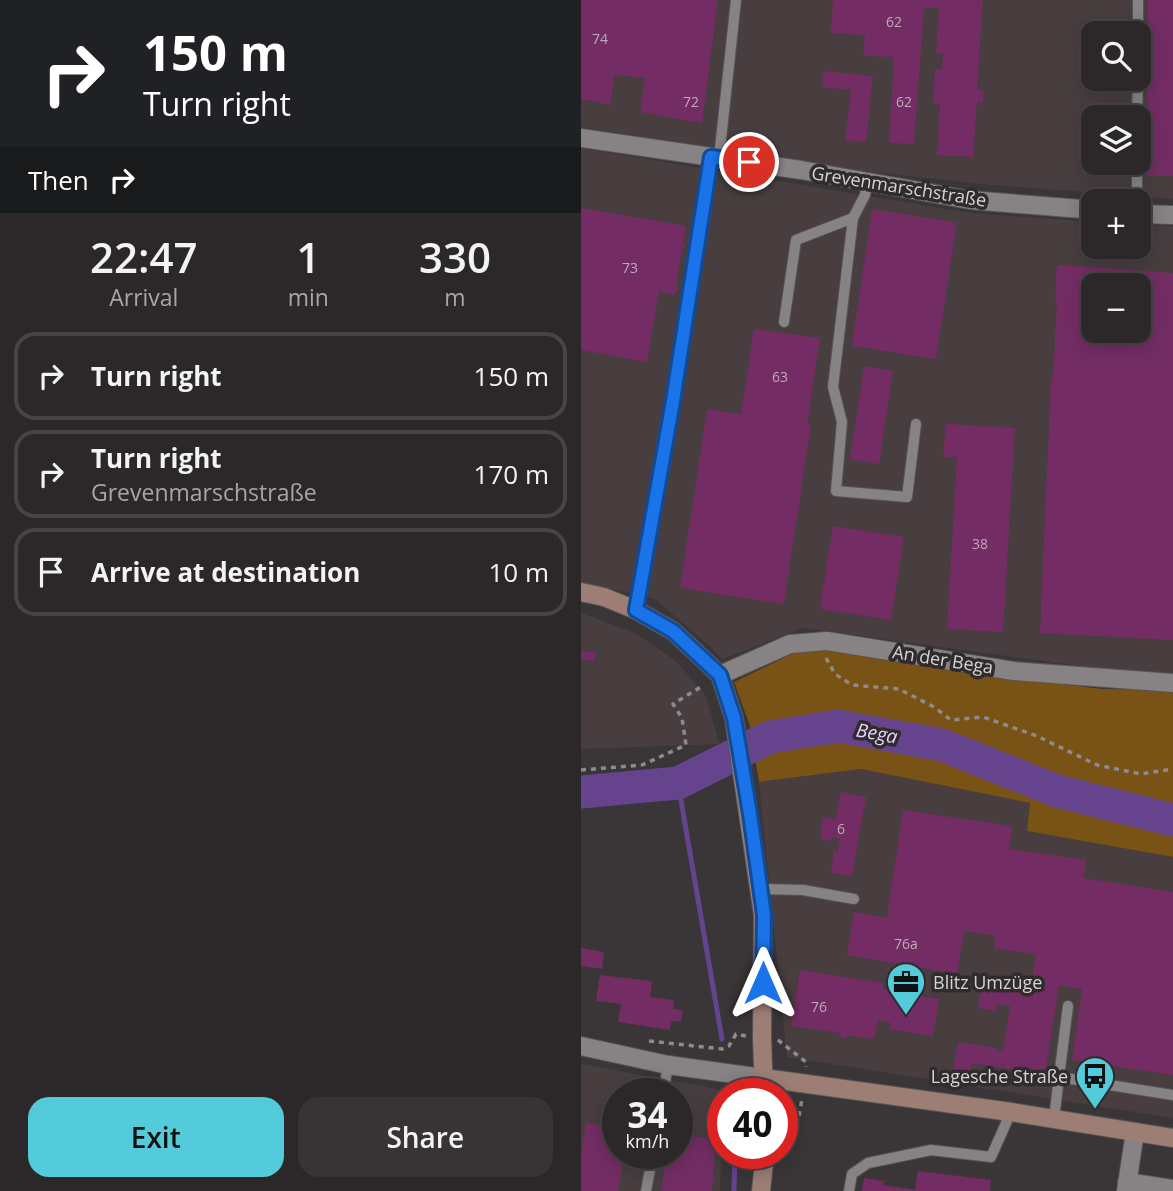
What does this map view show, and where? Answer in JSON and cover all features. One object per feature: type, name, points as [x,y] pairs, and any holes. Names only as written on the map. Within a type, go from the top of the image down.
[{"type":"street","name":"Grevenmarschstraße","points":[[581,138],[715,157],[970,200],[1081,209]]},
{"type":"street","points":[[1151,214],[1173,215]]},
{"type":"street","points":[[581,592],[604,597],[636,610],[673,631],[720,675],[734,718],[764,915],[764,1078]]},
{"type":"street","name":"An der Bega","points":[[720,675],[790,644],[827,641],[1014,671],[1173,683]]},
{"type":"street","points":[[581,1046],[727,1078]]},
{"type":"street","points":[[798,1090],[1011,1112],[1173,1138]]},
{"type":"street","points":[[1135,1132],[1127,1186],[1173,1189]]},
{"type":"street","points":[[761,1191],[763,1169]]},
{"type":"lane","points":[[636,610],[715,157],[736,0]]},
{"type":"lane","points":[[1138,0],[1138,21]]},
{"type":"lane","points":[[866,182],[865,195],[852,218],[833,387],[842,422],[836,491],[907,498],[916,424]]},
{"type":"lane","points":[[784,322],[796,240],[852,218]]},
{"type":"lane","points":[[760,889],[781,888],[854,899]]},
{"type":"lane","points":[[1054,1119],[1068,1006]]},
{"type":"lane","points":[[666,1078],[668,1065]]},
{"type":"lane","points":[[1059,1077],[1173,1095]]},
{"type":"lane","points":[[849,1191],[852,1174],[868,1163],[931,1150],[991,1157],[1011,1112]]},
{"type":"lane","points":[[646,1191],[650,1169]]},
{"type":"path","points":[[806,641],[827,659],[835,674],[852,685],[899,689],[934,707],[951,720],[983,717],[1037,736],[1097,765],[1141,774],[1173,769]]},
{"type":"path","points":[[581,770],[642,765],[686,745],[682,718],[673,704],[720,675]]},
{"type":"path","points":[[646,1041],[722,1049],[729,1046],[736,1034],[780,1040],[806,1062]]},
{"type":"shaded area","points":[[581,0],[1173,0],[1173,199],[1151,197],[1151,189],[1081,189],[1081,192],[863,171],[581,127]]},
{"type":"shaded area","points":[[581,148],[970,213],[1081,221],[1081,259],[1151,259],[1151,225],[1173,226],[1173,675],[1110,670],[803,628],[722,659],[655,599],[581,582]]},
{"type":"shaded area","points":[[581,613],[635,633],[676,661],[706,696],[719,744],[581,749]]},
{"type":"shaded area","points":[[829,651],[1102,689],[1173,690],[1173,857],[1027,831],[1030,803],[861,769],[759,782],[750,726],[734,682],[796,652]]},
{"type":"shaded area","points":[[861,769],[1030,803],[1028,831],[1173,857],[1173,1118],[787,1057],[759,782]]},
{"type":"shaded area","points":[[581,1064],[657,1078],[602,1078],[602,1169],[693,1169],[693,1085],[707,1087],[707,1169],[721,1169],[720,1191],[581,1191]]},
{"type":"building","points":[[581,0],[718,0],[702,123],[640,112],[645,78],[614,75],[611,105],[581,99]]},
{"type":"building","points":[[833,0],[983,0],[977,89],[984,90],[983,103],[977,102],[973,157],[937,155],[940,104],[933,103],[935,69],[942,69],[943,53],[936,53],[939,8],[924,7],[914,144],[889,143],[894,57],[863,56],[865,35],[831,33]]},
{"type":"building","points":[[1148,0],[1173,0],[1173,176],[1147,176],[1151,175],[1151,105],[1147,105],[1147,91],[1151,91],[1151,21],[1148,21]]},
{"type":"building","points":[[824,71],[873,76],[866,142],[845,140],[851,90],[822,87]]},
{"type":"building","points":[[581,208],[686,226],[683,244],[686,247],[682,250],[676,285],[679,288],[674,295],[659,292],[647,362],[581,350]]},
{"type":"building","points":[[872,209],[957,223],[936,359],[852,346]]},
{"type":"building","points":[[1057,265],[1173,273],[1173,640],[1040,633]]},
{"type":"building","points":[[754,329],[820,338],[807,424],[811,425],[784,604],[680,588],[707,409],[741,414]]},
{"type":"building","points":[[864,366],[893,371],[879,464],[850,459]]},
{"type":"building","points":[[946,424],[1015,428],[1003,632],[947,629],[957,457],[943,457]]},
{"type":"building","points":[[833,526],[904,537],[891,620],[820,609]]},
{"type":"building","points":[[581,651],[595,652],[595,661],[581,660]]},
{"type":"building","points":[[841,792],[866,797],[852,876],[831,873],[834,850],[838,851],[840,839],[820,839],[823,817],[836,819]]},
{"type":"building","points":[[903,810],[1012,826],[1009,849],[1086,860],[1083,878],[1173,892],[1173,1075],[1072,1060],[1082,989],[1059,985],[1045,1075],[972,1063],[969,1080],[952,1078],[958,1042],[1003,1051],[1010,1006],[997,1004],[996,1011],[978,1008],[983,978],[1031,987],[1036,954],[994,948],[996,936],[964,931],[957,974],[847,955],[854,912],[887,918]]},
{"type":"building","points":[[581,948],[604,952],[602,969],[581,966]]},
{"type":"building","points":[[800,970],[883,983],[883,989],[939,999],[933,1036],[890,1029],[891,1023],[878,1020],[874,1039],[847,1035],[846,1039],[839,1037],[840,1033],[791,1026]]},
{"type":"building","points":[[600,975],[652,981],[650,997],[674,1000],[673,1009],[683,1010],[681,1022],[671,1021],[670,1030],[618,1022],[621,1004],[596,1001]]},
{"type":"building","points":[[586,1123],[602,1125],[602,1169],[621,1169],[618,1191],[581,1191],[581,1156]]},
{"type":"building","points":[[693,1136],[707,1137],[707,1169],[714,1169],[712,1191],[662,1191],[664,1169],[693,1169]]},
{"type":"building","points":[[918,1171],[991,1180],[990,1191],[862,1191],[864,1178],[884,1181],[883,1185],[915,1190]]},
{"type":"waterway","name":"Bega","points":[[581,792],[678,783],[770,737],[838,726],[942,745],[1057,791],[1173,820]]},
{"type":"waterway","points":[[678,783],[722,1039]]},
{"type":"waterway","points":[[734,1191],[735,1169]]},
{"type":"place","name":"Blitz Umzüge","points":[[906,1016]]},
{"type":"place","name":"Lagesche Straße","points":[[1095,1110]]},
{"type":"route","points":[[749,162],[711,157],[673,401],[636,610],[673,631],[720,675],[734,718],[750,814],[764,915],[763,983]]}]
